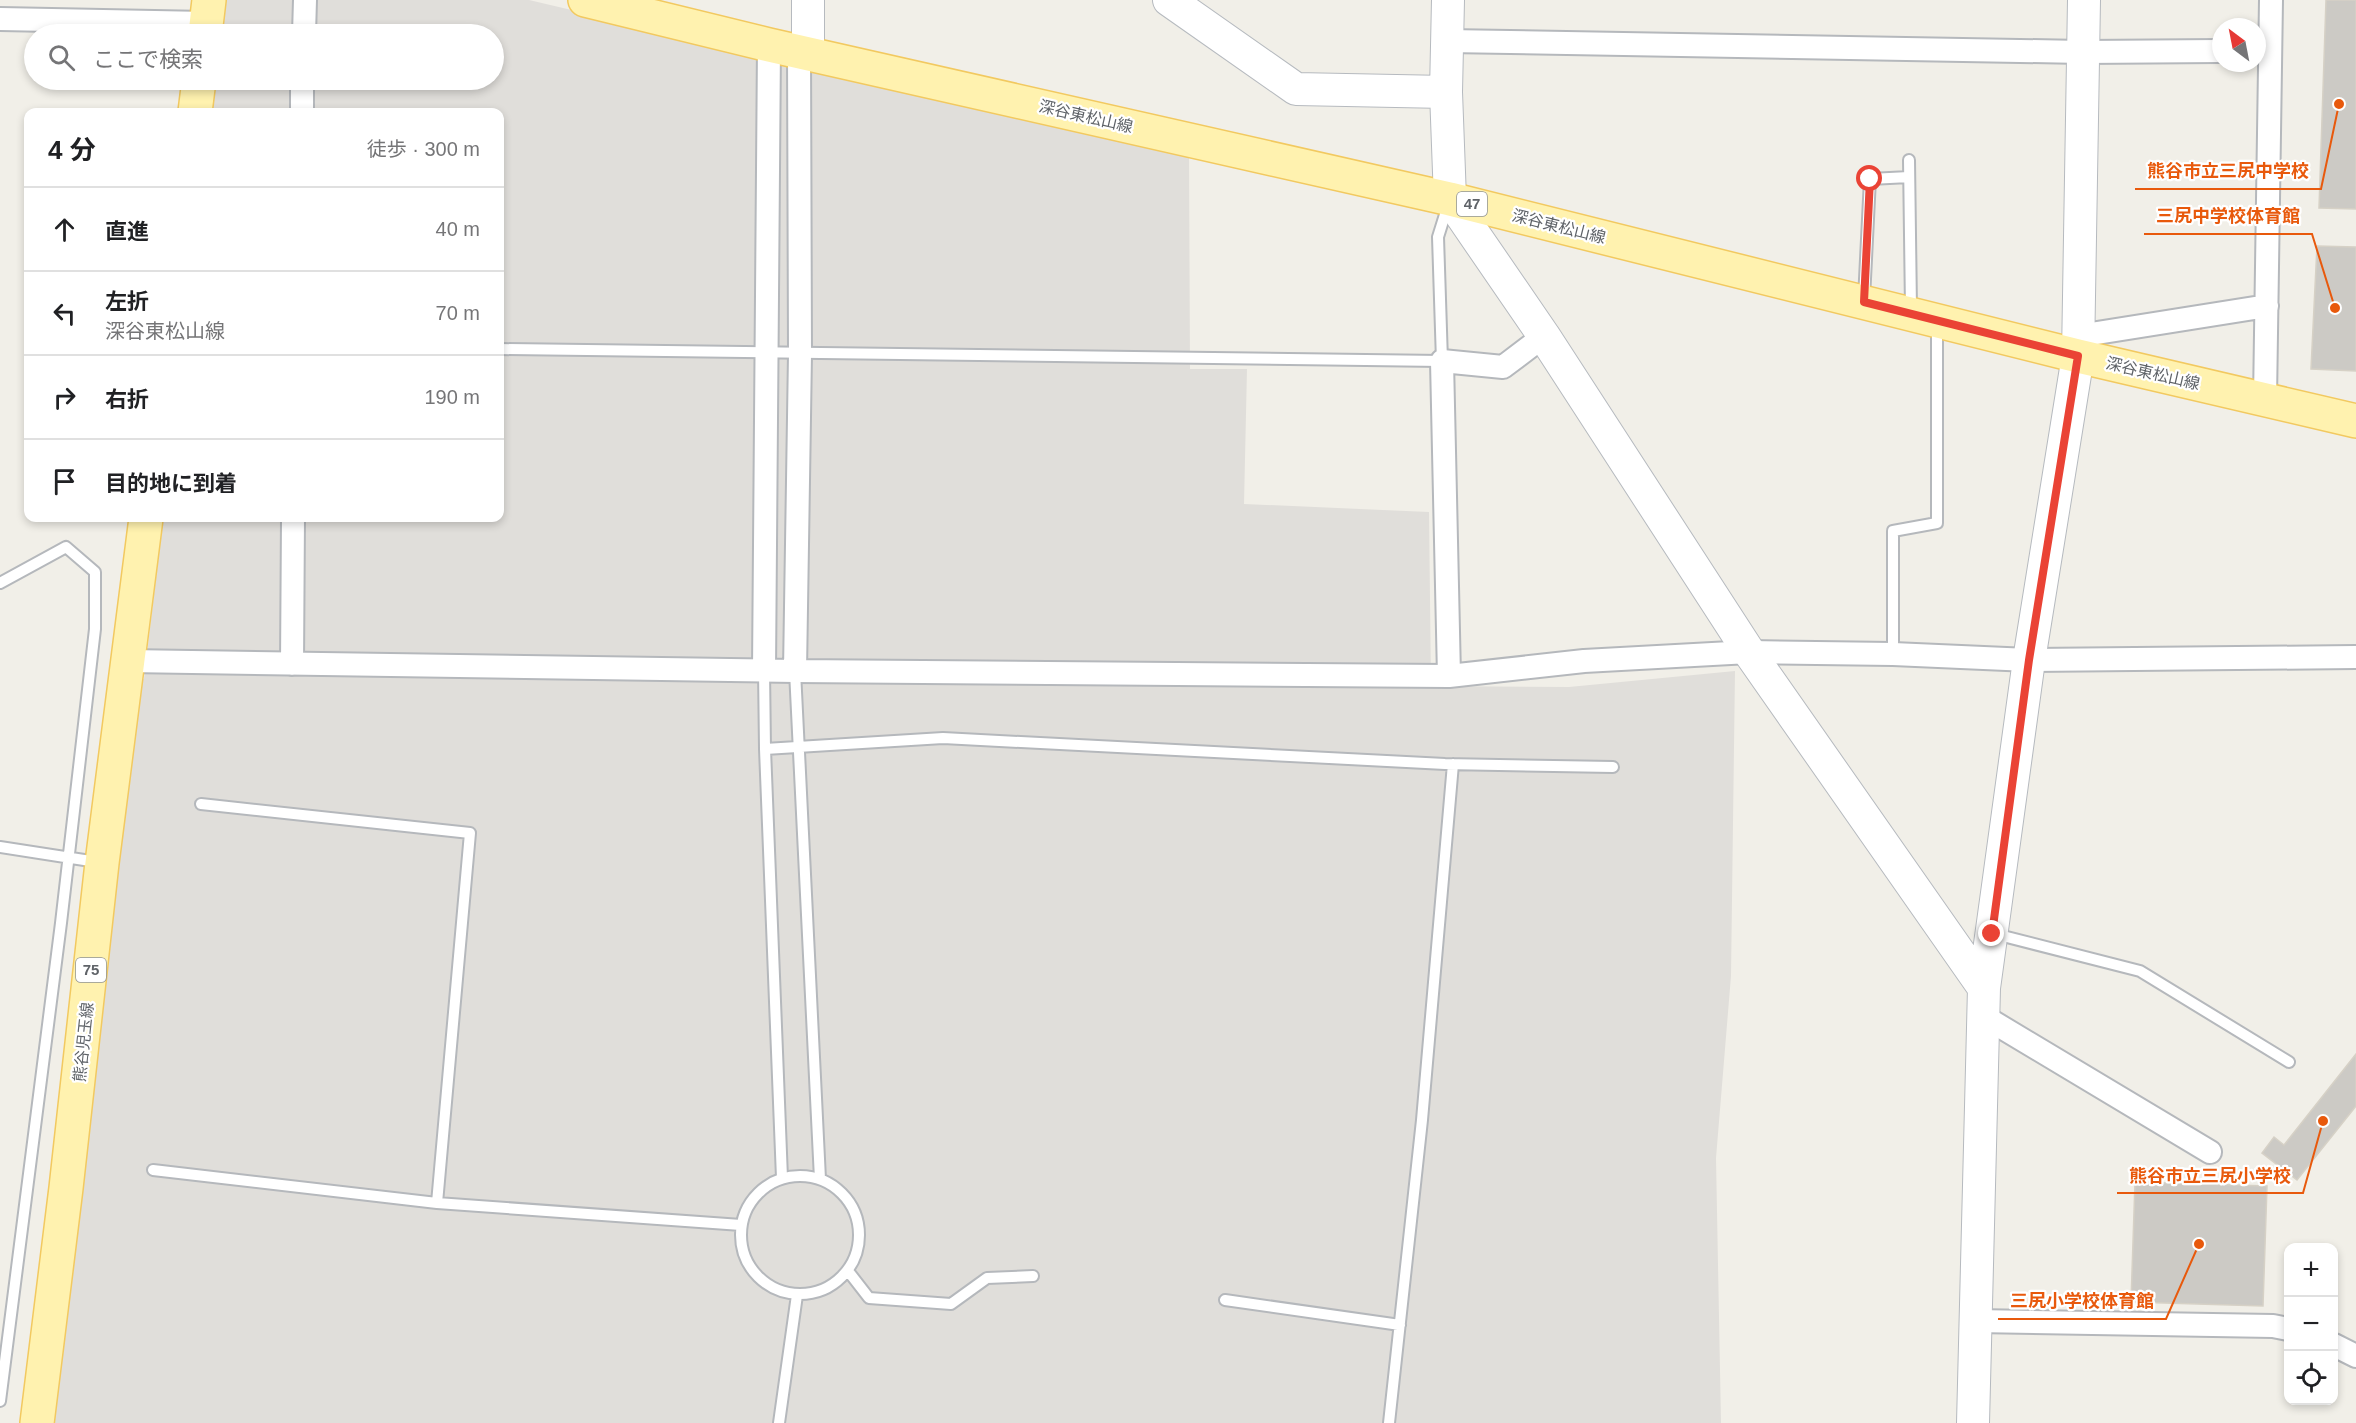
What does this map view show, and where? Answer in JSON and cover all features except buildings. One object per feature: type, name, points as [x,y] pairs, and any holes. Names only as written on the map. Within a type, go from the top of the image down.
[{"type":"main road","name":"深谷東松山線","points":[[585,0],[792,50],[1450,199],[1924,317],[2078,346],[2265,400],[2356,421]]},
{"type":"main road","points":[[196,108],[198,90]]},
{"type":"main road","name":"熊谷児玉線","points":[[37,1423],[68,1176],[102,863],[145,522]]},
{"type":"street","points":[[304,0],[304,24]]},
{"type":"street","points":[[764,670],[767,354],[792,50],[808,0]]},
{"type":"street","points":[[1169,0],[1296,89],[1446,92]]},
{"type":"street","points":[[1448,0],[1446,92],[1450,199],[1544,336],[1749,652],[1983,1002],[2210,1152]]},
{"type":"street","points":[[1973,1423],[1983,1002],[2029,660],[2078,346],[2084,0]]},
{"type":"street","points":[[2266,36],[2271,0]]},
{"type":"street","points":[[0,19],[206,19]]},
{"type":"street","points":[[1447,41],[2083,52],[2212,51]]},
{"type":"street","points":[[792,50],[800,354],[795,671]]},
{"type":"street","points":[[2264,72],[2267,306],[2265,400]]},
{"type":"street","points":[[302,90],[302,108]]},
{"type":"street","points":[[2078,346],[2267,306]]},
{"type":"street","points":[[1449,676],[1442,361],[1503,367],[1544,336]]},
{"type":"street","points":[[292,664],[293,522]]},
{"type":"street","points":[[128,661],[795,671],[1449,676],[1584,661],[1749,652],[1893,654],[2029,660],[2356,657]]},
{"type":"street","points":[[1975,1321],[2273,1326],[2284,1328]]},
{"type":"street","points":[[2338,1347],[2356,1356]]},
{"type":"lane","points":[[1893,654],[1893,531],[1937,523],[1924,317],[1909,160]]},
{"type":"lane","points":[[1864,302],[1870,179],[1909,177]]},
{"type":"lane","points":[[504,349],[1442,361],[1438,237],[1450,199]]},
{"type":"lane","points":[[0,583],[66,547],[95,572],[95,629],[67,857],[62,923],[0,1401]]},
{"type":"lane","points":[[764,670],[782,1178]]},
{"type":"lane","points":[[795,671],[820,1179]]},
{"type":"lane","points":[[765,749],[943,738],[1453,764],[1613,767]]},
{"type":"lane","points":[[1389,1423],[1422,1120],[1453,764]]},
{"type":"lane","points":[[201,804],[470,833],[437,1203]]},
{"type":"lane","points":[[0,847],[102,863]]},
{"type":"lane","points":[[1992,934],[2140,971],[2289,1062]]},
{"type":"lane","points":[[153,1170],[437,1203],[741,1225]]},
{"type":"lane","points":[[801,1176],[820,1179],[837,1188],[850,1202],[857,1218],[860,1237],[856,1255],[848,1271],[834,1285],[816,1293],[797,1295],[777,1291],[760,1280],[747,1264],[741,1245],[741,1225],[746,1209],[767,1185],[782,1178],[801,1176]]},
{"type":"lane","points":[[848,1271],[869,1298],[951,1304],[987,1278],[1033,1276]]},
{"type":"lane","points":[[779,1423],[797,1295]]},
{"type":"lane","points":[[1225,1300],[1400,1325]]},
{"type":"shaded area","points":[[224,0],[529,0],[1189,155],[1190,369],[1247,369],[1244,504],[1429,512],[1431,686],[1569,687],[1735,671],[1731,976],[1716,1158],[1721,1423],[48,1423],[126,680],[144,679],[163,522],[504,522],[504,108],[212,108],[214,90],[504,90],[504,24],[221,24]]},
{"type":"place","name":"熊谷市立三尻中学校","points":[[2339,104]]},
{"type":"place","name":"三尻中学校体育館","points":[[2335,308]]},
{"type":"place","name":"熊谷市立三尻小学校","points":[[2323,1121]]},
{"type":"place","name":"三尻小学校体育館","points":[[2199,1244]]},
{"type":"route","points":[[1870,179],[1864,302],[2078,356],[2029,660],[1992,934]]}]
